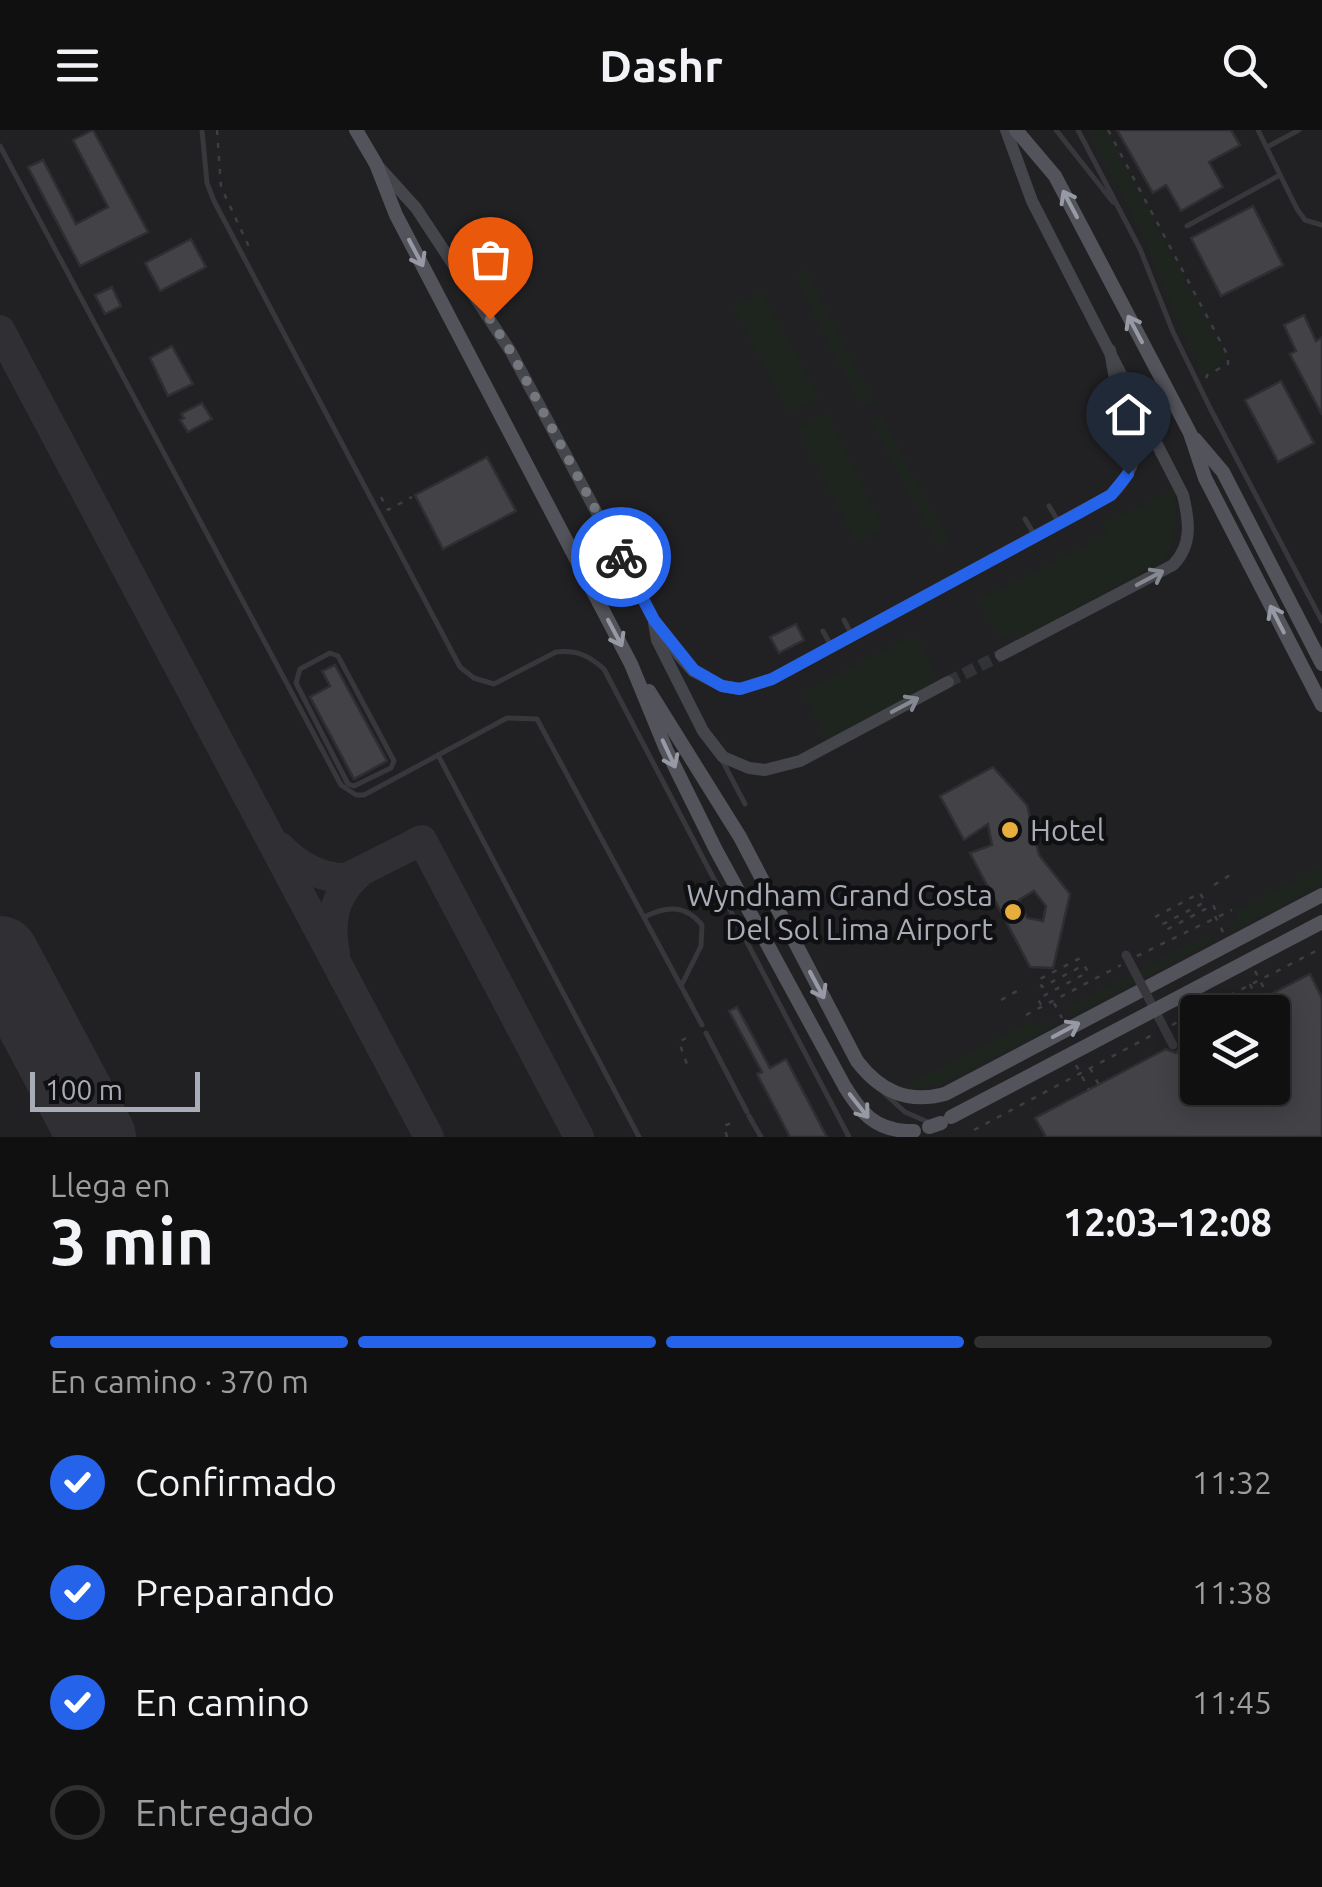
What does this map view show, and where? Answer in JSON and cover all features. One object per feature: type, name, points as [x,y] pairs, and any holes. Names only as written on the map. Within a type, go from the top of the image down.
[{"type":"main road","points":[[356,130],[376,164],[396,215],[631,664],[740,836],[857,1062],[872,1080],[898,1095],[917,1098],[945,1094],[1322,894]]},
{"type":"main road","points":[[1002,655],[1093,615],[1173,565],[1186,546],[1188,526],[1182,495],[1032,201],[1006,130]]},
{"type":"main road","points":[[1016,130],[1055,176],[1190,433],[1205,478],[1322,705]]},
{"type":"main road","points":[[376,164],[416,208],[511,352],[654,620],[685,662],[707,680],[740,689],[772,679],[1111,495],[1128,474],[1133,427],[1117,386],[1110,350]]},
{"type":"main road","points":[[1190,433],[1224,472],[1322,664]]},
{"type":"main road","points":[[654,620],[657,640],[703,731],[718,752],[732,763],[749,768],[783,768],[866,735],[948,682]]},
{"type":"main road","points":[[631,664],[666,749],[716,850],[856,1105],[884,1128],[914,1131],[940,1122],[1322,925]]},
{"type":"street","points":[[1126,955],[1174,1045]]},
{"type":"lane","points":[[202,130],[207,183],[214,201],[460,667],[474,678],[494,684],[556,652],[567,651],[581,652],[604,669],[849,1137]]},
{"type":"lane","points":[[1056,130],[1121,212]]},
{"type":"lane","points":[[1078,130],[1121,212],[1210,408],[1322,621]]},
{"type":"lane","points":[[1258,130],[1306,220],[1322,224]]},
{"type":"lane","points":[[1266,148],[1299,130]]},
{"type":"lane","points":[[0,146],[342,784],[356,795],[364,795],[508,718],[537,718],[702,1025]]},
{"type":"lane","points":[[1187,226],[1280,175]]},
{"type":"lane","points":[[1050,506],[1059,524]]},
{"type":"lane","points":[[600,518],[628,527]]},
{"type":"lane","points":[[1025,519],[1035,537]]},
{"type":"lane","points":[[844,620],[852,635]]},
{"type":"lane","points":[[823,631],[832,646]]},
{"type":"lane","points":[[334,654],[394,765],[351,786],[316,731],[296,678],[300,669],[334,654]]},
{"type":"lane","points":[[756,673],[772,679]]},
{"type":"lane","points":[[718,752],[745,804]]},
{"type":"lane","points":[[438,755],[639,1137]]},
{"type":"lane","points":[[644,917],[668,907],[688,911],[702,925],[701,946],[681,986]]},
{"type":"lane","points":[[895,1105],[941,1128],[958,1121],[1322,925]]},
{"type":"lane","points":[[706,1033],[761,1137]]},
{"type":"lane","points":[[872,1080],[916,1137]]},
{"type":"path","points":[[217,130],[220,186],[256,260]]},
{"type":"path","points":[[1108,130],[1228,356],[1228,364],[1207,375],[1208,385]]},
{"type":"path","points":[[378,493],[388,510],[412,497]]},
{"type":"path","points":[[1214,885],[1230,875]]},
{"type":"path","points":[[951,901],[966,893]]},
{"type":"path","points":[[1155,916],[1200,893],[1205,902],[1164,924],[1166,930],[1213,905],[1218,914],[1232,910]]},
{"type":"path","points":[[1215,916],[1225,936]]},
{"type":"path","points":[[1139,948],[1142,954]]},
{"type":"path","points":[[974,1130],[1322,948]]},
{"type":"path","points":[[1026,1015],[1042,1006],[1038,999],[1088,972],[1084,965],[1042,987],[1038,980],[1084,956]]},
{"type":"path","points":[[1250,960],[1268,995]]},
{"type":"path","points":[[1112,962],[1116,968]]},
{"type":"path","points":[[1250,984],[1255,995]]},
{"type":"path","points":[[1001,1000],[1016,991]]},
{"type":"path","points":[[1053,1000],[1063,1019]]},
{"type":"path","points":[[686,1038],[679,1042],[689,1070]]},
{"type":"path","points":[[1070,1054],[1089,1090]]},
{"type":"path","points":[[1090,1068],[1099,1085]]},
{"type":"path","points":[[727,1137],[724,1126],[732,1122]]},
{"type":"shaded area","points":[[0,130],[1322,130],[1322,1137],[0,1137]]},
{"type":"shaded area","points":[[1088,130],[1106,130],[1227,359],[1202,376],[1141,232]]},
{"type":"shaded area","points":[[805,269],[873,401],[863,406],[819,326],[797,275]]},
{"type":"shaded area","points":[[761,292],[819,397],[789,413],[733,306]]},
{"type":"shaded area","points":[[827,413],[883,529],[857,543],[798,429]]},
{"type":"shaded area","points":[[881,416],[949,542],[940,549],[871,422]]},
{"type":"shaded area","points":[[1172,490],[1176,527],[1161,562],[1017,640],[1012,632],[999,639],[979,599],[1107,534],[1103,524]]},
{"type":"shaded area","points":[[915,634],[935,673],[928,676],[932,684],[827,741],[804,692]]},
{"type":"shaded area","points":[[1322,866],[1322,884],[1232,932],[1228,925],[1238,919],[1235,911]]},
{"type":"shaded area","points":[[1209,934],[1213,941],[1073,1015],[1068,1007]]},
{"type":"shaded area","points":[[1049,1019],[1053,1026],[944,1083],[904,1091],[904,1087],[1032,1020],[1036,1026]]},
{"type":"building","points":[[93,130],[148,232],[80,266],[28,167],[43,160],[76,224],[108,207],[73,140]]},
{"type":"building","points":[[1117,130],[1231,130],[1240,145],[1209,162],[1223,187],[1181,211],[1166,185],[1153,193]]},
{"type":"building","points":[[1253,206],[1283,265],[1221,296],[1191,238]]},
{"type":"building","points":[[191,239],[206,267],[160,291],[145,263]]},
{"type":"building","points":[[112,287],[121,306],[105,314],[95,295]]},
{"type":"building","points":[[1304,315],[1316,341],[1322,337],[1322,415],[1290,354],[1296,351],[1284,325]]},
{"type":"building","points":[[172,346],[193,384],[168,396],[150,358]]},
{"type":"building","points":[[1281,381],[1314,443],[1278,462],[1245,400]]},
{"type":"building","points":[[202,403],[212,419],[188,432],[180,420],[184,418],[181,414]]},
{"type":"building","points":[[487,457],[516,511],[443,549],[415,495]]},
{"type":"building","points":[[796,624],[804,640],[779,653],[770,637]]},
{"type":"building","points":[[335,665],[387,761],[354,779],[310,697],[330,686],[322,671]]},
{"type":"building","points":[[993,767],[1027,805],[1039,855],[1070,894],[1053,968],[1030,967],[970,853],[992,845],[988,824],[964,840],[940,796]],"holes":[[[1034,891],[1046,906],[1043,921],[1027,918],[1019,900]]]},
{"type":"building","points":[[1310,974],[1322,998],[1322,1137],[1046,1137],[1035,1118],[1166,1049],[1176,1053],[1180,1048],[1180,1105],[1290,1105],[1290,995],[1269,995]]},
{"type":"building","points":[[737,1007],[770,1068],[786,1059],[827,1137],[790,1137],[757,1074],[762,1072],[729,1011]]},
{"type":"taxiway","points":[[0,330],[429,1137]]},
{"type":"taxiway","points":[[280,847],[311,870],[347,878],[422,840],[579,1137]]},
{"type":"taxiway","points":[[335,954],[335,911],[343,892],[357,875]]},
{"type":"runway","points":[[0,955],[97,1137]]},
{"type":"tunnel","points":[[948,682],[1001,655]]},
{"type":"way so far","points":[[490,319],[621,557]]},
{"type":"place","name":"Hotel","points":[[1010,830]]},
{"type":"place","name":"Wyndham Grand Costa Del Sol Lima Airport","points":[[1013,912]]},
{"type":"route","points":[[621,557],[654,620],[679,656],[707,680],[740,689],[772,679],[1077,514],[1111,495],[1128,474]]}]
